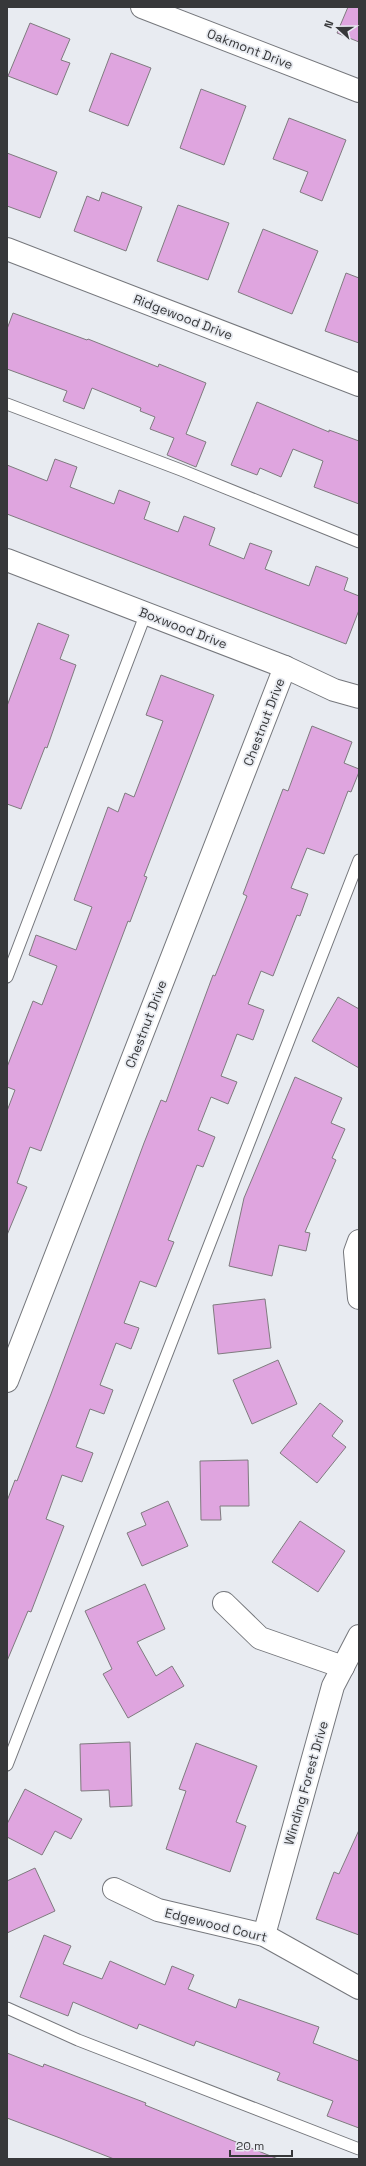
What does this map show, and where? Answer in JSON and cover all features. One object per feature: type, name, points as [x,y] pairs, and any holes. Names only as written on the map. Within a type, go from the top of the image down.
[{"type":"street","name":"Oakmont Drive","points":[[142,7],[359,91]]},
{"type":"street","name":"Ridgewood Drive","points":[[7,249],[359,385]]},
{"type":"street","name":"Boxwood Drive","points":[[9,567],[146,613],[285,667],[334,690],[359,697]]},
{"type":"street","name":"Chestnut Drive","points":[[7,1381],[285,667]]},
{"type":"street","points":[[359,1241],[355,1252],[359,1298]]},
{"type":"street","points":[[224,1603],[260,1638],[343,1667]]},
{"type":"street","name":"Winding Forest Drive","points":[[264,1935],[333,1686],[359,1636]]},
{"type":"street","name":"Edgewood Court","points":[[114,1889],[158,1910],[264,1935],[359,1988]]},
{"type":"lane","points":[[7,404],[181,470],[359,542]]},
{"type":"lane","points":[[7,977],[146,613]]},
{"type":"lane","points":[[7,1765],[359,860]]},
{"type":"lane","points":[[7,2008],[78,2040],[359,2149]]},
{"type":"building","points":[[348,7],[359,7],[359,42],[337,33]]},
{"type":"building","points":[[30,23],[70,39],[61,60],[70,63],[57,95],[8,76]]},
{"type":"building","points":[[111,53],[151,68],[128,126],[89,111]]},
{"type":"building","points":[[201,89],[246,106],[224,165],[180,148]]},
{"type":"building","points":[[289,118],[346,140],[322,201],[300,192],[308,172],[273,159]]},
{"type":"building","points":[[7,153],[57,172],[40,218],[7,206]]},
{"type":"building","points":[[102,192],[142,207],[126,251],[74,231],[87,196],[99,201]]},
{"type":"building","points":[[178,205],[229,223],[208,280],[157,261]]},
{"type":"building","points":[[263,229],[318,251],[292,314],[238,292]]},
{"type":"building","points":[[346,273],[359,278],[359,343],[325,331]]},
{"type":"building","points":[[13,313],[87,340],[88,339],[158,367],[159,364],[206,383],[186,434],[206,442],[196,467],[167,455],[174,438],[150,429],[155,417],[140,411],[141,408],[92,388],[84,409],[63,401],[67,391],[7,369],[7,329]]},
{"type":"building","points":[[257,402],[329,432],[329,430],[359,441],[359,504],[314,487],[323,461],[293,449],[281,477],[260,468],[257,475],[231,465]]},
{"type":"building","points":[[55,459],[77,467],[70,487],[114,504],[119,490],[150,502],[144,519],[178,532],[184,516],[215,528],[209,545],[244,559],[250,543],[272,551],[265,569],[309,586],[316,566],[348,578],[344,590],[359,596],[359,610],[346,644],[7,514],[7,465],[47,481]]},
{"type":"building","points":[[38,623],[69,635],[60,659],[76,665],[47,748],[45,747],[21,809],[7,804],[7,706]]},
{"type":"building","points":[[161,675],[214,695],[144,876],[147,877],[130,922],[128,921],[41,1151],[30,1147],[17,1183],[27,1187],[7,1235],[7,1111],[15,1090],[7,1087],[7,1067],[33,1001],[42,1005],[57,966],[29,955],[36,935],[76,950],[92,907],[74,900],[108,807],[118,812],[125,793],[134,797],[163,721],[146,715]]},
{"type":"building","points":[[312,726],[352,742],[344,763],[359,769],[359,772],[351,792],[348,791],[324,854],[307,848],[291,888],[308,894],[300,916],[297,915],[273,976],[261,971],[248,1004],[264,1010],[253,1040],[237,1034],[221,1076],[237,1082],[228,1104],[211,1097],[198,1130],[215,1137],[203,1167],[197,1165],[168,1240],[174,1242],[156,1287],[140,1281],[124,1323],[139,1328],[131,1349],[116,1343],[100,1385],[113,1390],[104,1414],[90,1409],[76,1447],[93,1453],[82,1482],[62,1475],[46,1519],[64,1526],[31,1612],[28,1611],[7,1661],[7,1501],[15,1480],[17,1481],[51,1394],[161,1100],[166,1102],[213,975],[215,976],[247,896],[243,894],[283,789],[288,791]]},
{"type":"building","points":[[338,997],[359,1009],[359,1068],[312,1041]]},
{"type":"building","points":[[295,1077],[342,1098],[331,1123],[345,1129],[332,1158],[336,1160],[305,1232],[310,1233],[306,1251],[279,1245],[272,1276],[229,1266],[244,1198]]},
{"type":"building","points":[[265,1299],[271,1348],[218,1354],[213,1305]]},
{"type":"building","points":[[278,1360],[297,1404],[252,1424],[233,1380]]},
{"type":"building","points":[[320,1403],[343,1421],[332,1436],[346,1447],[317,1483],[280,1453]]},
{"type":"building","points":[[248,1460],[249,1506],[220,1506],[221,1520],[201,1520],[200,1461]]},
{"type":"building","points":[[168,1501],[188,1546],[142,1566],[127,1533],[146,1525],[141,1513]]},
{"type":"building","points":[[300,1521],[345,1551],[318,1592],[272,1562]]},
{"type":"building","points":[[145,1584],[165,1629],[137,1642],[156,1676],[172,1666],[184,1686],[128,1718],[103,1674],[112,1669],[85,1611]]},
{"type":"building","points":[[130,1742],[132,1806],[110,1807],[109,1790],[81,1791],[80,1744]]},
{"type":"building","points":[[196,1743],[257,1766],[236,1822],[246,1826],[230,1872],[166,1849],[186,1791],[179,1789]]},
{"type":"building","points":[[25,1789],[82,1819],[71,1839],[55,1831],[42,1855],[7,1837],[7,1824]]},
{"type":"building","points":[[359,1830],[359,1935],[316,1919],[334,1872],[339,1874]]},
{"type":"building","points":[[35,1868],[55,1911],[7,1933],[7,1881]]},
{"type":"building","points":[[44,1935],[71,1946],[63,1964],[102,1979],[110,1961],[165,1985],[172,1966],[194,1975],[188,1989],[236,2008],[239,1999],[319,2027],[313,2043],[359,2061],[359,2128],[327,2116],[333,2101],[277,2080],[280,2073],[196,2041],[194,2046],[139,2024],[137,2029],[73,2002],[68,2016],[20,1997]]},
{"type":"building","points":[[7,2053],[43,2067],[44,2064],[146,2103],[145,2105],[278,2159],[114,2159],[7,2118]]}]
